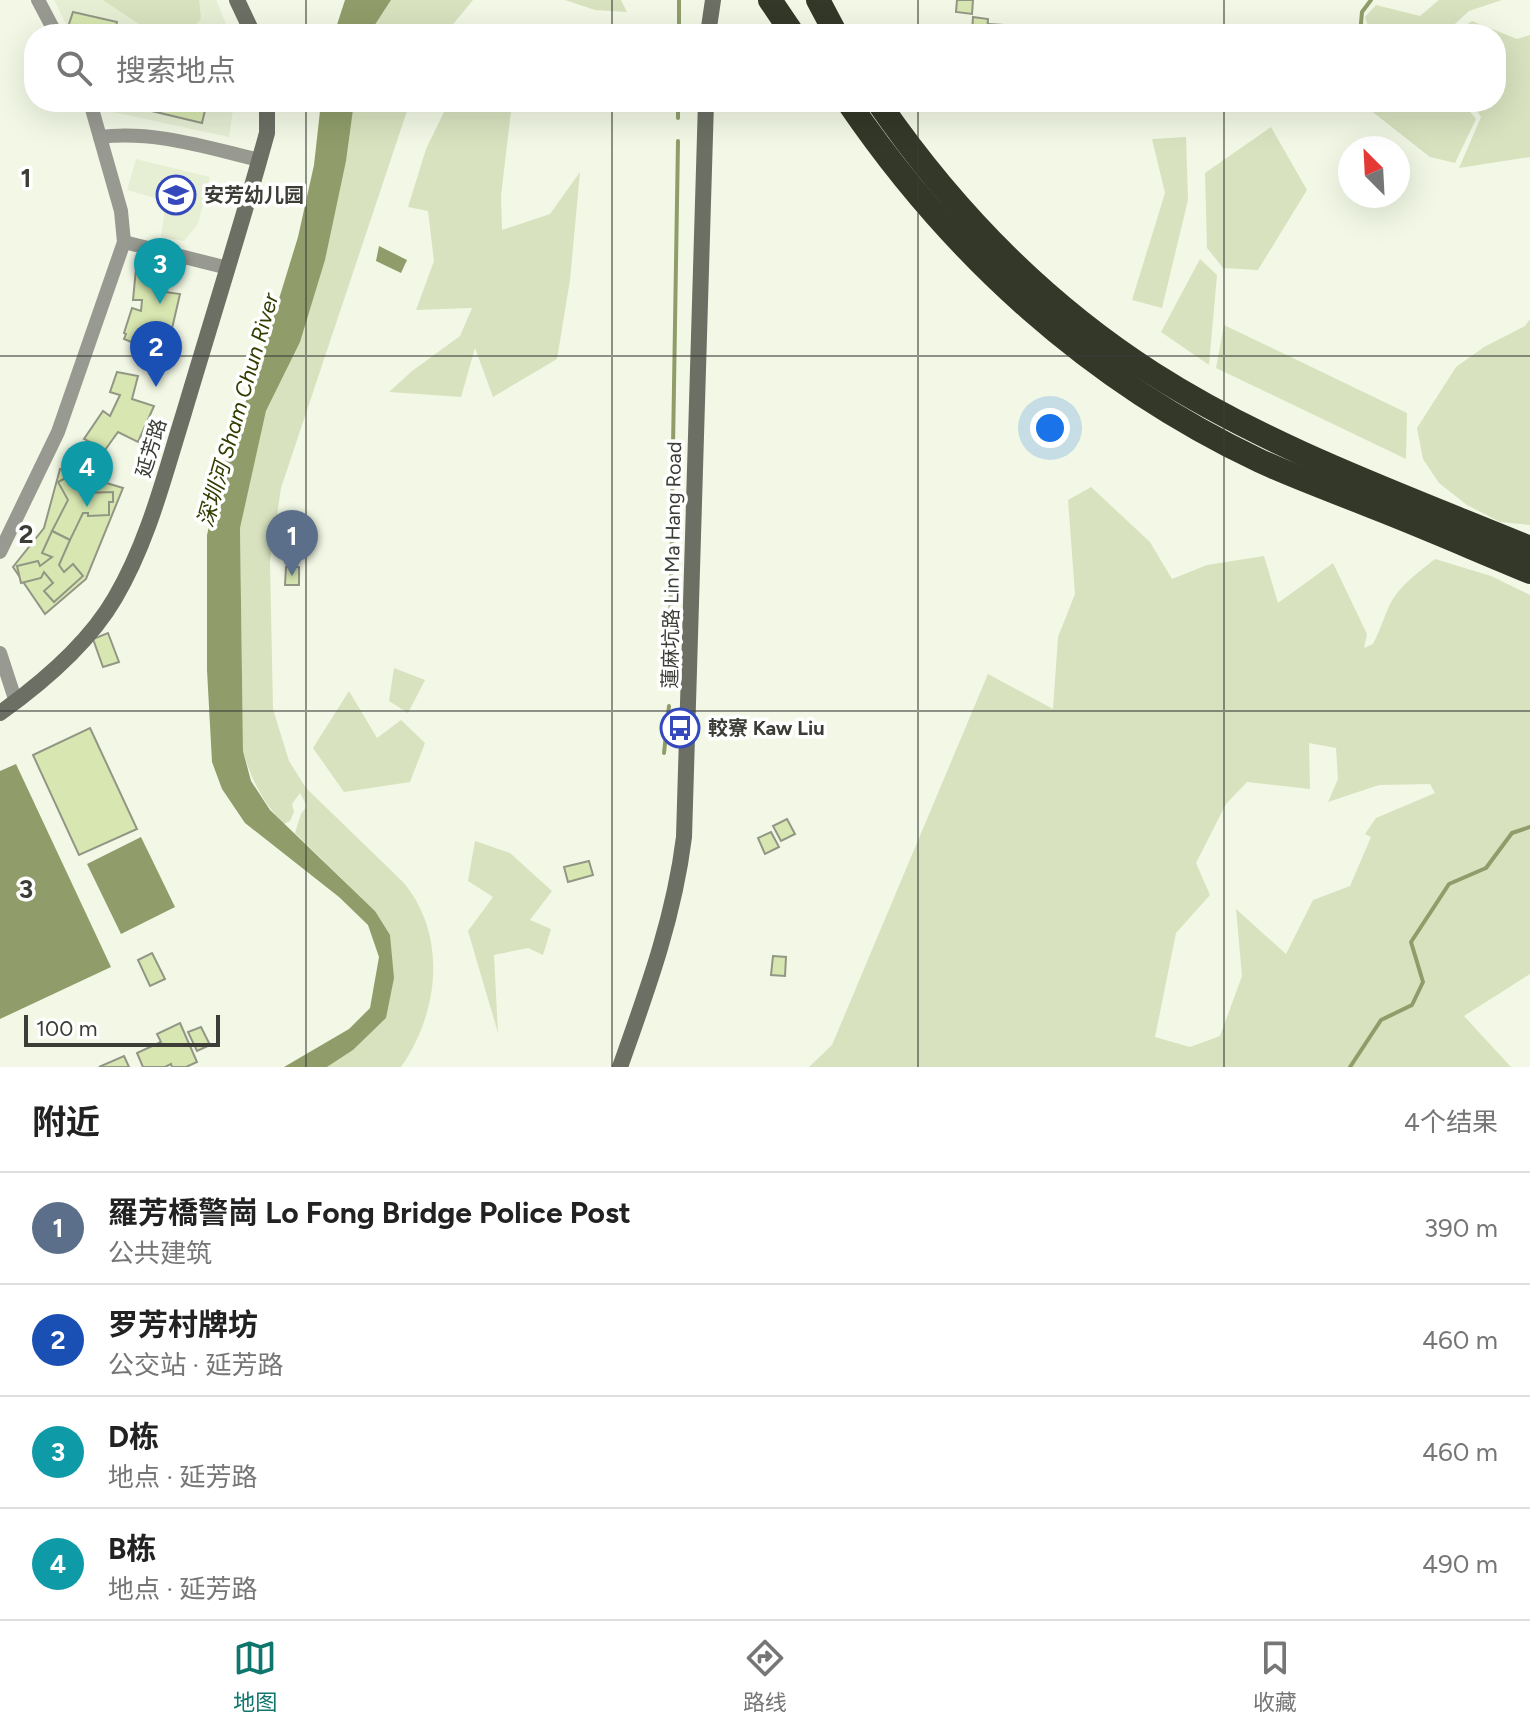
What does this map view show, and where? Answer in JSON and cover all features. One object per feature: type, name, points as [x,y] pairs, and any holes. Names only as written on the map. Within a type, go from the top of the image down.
[{"type":"highway","points":[[770,0],[786,24]]},
{"type":"highway","points":[[790,0],[803,24]]},
{"type":"highway","points":[[818,0],[831,24]]},
{"type":"highway","points":[[828,0],[834,24]]},
{"type":"highway","points":[[855,112],[907,183],[961,245],[1033,314],[1121,381],[1194,427],[1260,461],[1530,572]]},
{"type":"highway","points":[[886,112],[950,195],[1010,260],[1080,320],[1151,372],[1279,442],[1530,548]]},
{"type":"street","points":[[38,0],[51,24]]},
{"type":"street","points":[[237,0],[248,24]]},
{"type":"street","points":[[709,24],[713,0]]},
{"type":"street","points":[[0,552],[58,432],[124,242],[121,211],[93,112]]},
{"type":"street","name":"延芳路","points":[[0,713],[70,653],[114,600],[129,571],[166,469],[228,268],[267,133],[267,112]]},
{"type":"street","name":"蓮麻坑路 Lin Ma Hang Road","points":[[620,1067],[664,940],[678,882],[684,837],[706,112]]},
{"type":"street","points":[[100,137],[122,134],[163,138],[260,160]]},
{"type":"street","points":[[124,242],[228,268]]},
{"type":"street","points":[[0,653],[16,702]]},
{"type":"shaded area","points":[[54,0],[216,0],[226,24],[66,24]]},
{"type":"shaded area","points":[[103,0],[199,0],[201,18],[196,24],[139,24]]},
{"type":"shaded area","points":[[345,0],[391,0],[375,24],[337,24]]},
{"type":"shaded area","points":[[391,0],[473,0],[453,24],[375,24]]},
{"type":"shaded area","points":[[565,0],[621,0],[627,12],[595,10]]},
{"type":"shaded area","points":[[1439,0],[1502,0],[1469,11],[1455,24],[1367,24],[1365,17],[1376,5],[1420,16]]},
{"type":"shaded area","points":[[1506,35],[1517,39],[1530,35],[1530,157],[1459,168],[1481,117],[1478,112],[1506,112]]},
{"type":"shaded area","points":[[112,112],[233,112],[229,137]]},
{"type":"shaded area","points":[[320,112],[353,112],[346,161],[325,260],[300,342],[266,411],[240,528],[243,751],[251,781],[270,810],[375,911],[390,935],[394,978],[386,1018],[353,1050],[327,1067],[284,1067],[349,1029],[370,1008],[379,957],[368,925],[339,897],[245,823],[222,789],[212,762],[207,670],[207,535],[223,468],[298,237],[314,165]]},
{"type":"shaded area","points":[[352,112],[407,112],[281,488],[270,562],[273,709],[289,761],[306,788],[403,882],[427,926],[433,974],[430,999],[424,1023],[401,1067],[327,1067],[353,1050],[386,1018],[376,912],[295,833],[307,806],[300,793],[292,804],[294,812],[290,821],[284,824],[259,790],[243,751],[240,526],[266,411],[301,339]]},
{"type":"shaded area","points":[[444,112],[511,112],[501,196],[502,230],[550,214],[580,172],[570,280],[557,359],[493,397],[475,348],[461,397],[389,392],[460,336],[472,308],[416,310],[434,261],[428,211],[408,207],[426,149]]},
{"type":"shaded area","points":[[1373,112],[1470,112],[1476,119],[1455,163],[1430,157],[1410,141],[1410,136],[1403,136]]},
{"type":"shaded area","points":[[1271,127],[1307,190],[1258,270],[1223,268],[1207,248],[1205,173]]},
{"type":"shaded area","points":[[1186,137],[1188,200],[1162,308],[1132,300],[1165,193],[1152,139]]},
{"type":"shaded area","name":"安芳幼儿园","points":[[136,159],[210,177],[198,224],[184,241],[161,237],[166,201],[127,190]]},
{"type":"shaded area","points":[[379,246],[407,260],[401,273],[376,261]]},
{"type":"shaded area","points":[[1200,259],[1217,275],[1209,365],[1161,332]]},
{"type":"shaded area","points":[[1530,319],[1530,525],[1500,522],[1467,505],[1439,483],[1423,459],[1417,428],[1456,367],[1484,347],[1525,326]]},
{"type":"shaded area","points":[[1224,325],[1407,413],[1406,459],[1216,368]]},
{"type":"shaded area","points":[[1091,487],[1150,542],[1172,579],[1207,565],[1264,556],[1278,603],[1333,563],[1367,634],[1364,648],[1373,644],[1399,591],[1435,559],[1491,576],[1530,595],[1530,974],[1464,1016],[1511,1067],[809,1067],[832,1045],[988,674],[1053,709],[1058,637],[1075,594],[1068,500]],"holes":[[[1309,743],[1336,748],[1338,779],[1328,802],[1379,785],[1430,784],[1435,793],[1376,818],[1365,834],[1371,837],[1350,886],[1313,900],[1286,954],[1236,909],[1242,976],[1220,1036],[1190,1047],[1155,1037],[1176,933],[1210,895],[1196,863],[1226,804],[1247,782],[1310,789]]]},
{"type":"shaded area","points":[[394,668],[425,680],[408,713],[389,701]]},
{"type":"shaded area","points":[[349,691],[377,738],[401,720],[425,743],[410,782],[344,792],[313,748]]},
{"type":"shaded area","points":[[16,764],[111,967],[0,1019],[0,771]]},
{"type":"shaded area","points":[[141,837],[175,907],[121,934],[87,864]]},
{"type":"shaded area","points":[[475,841],[510,853],[552,891],[530,920],[551,929],[543,955],[528,948],[494,955],[498,1033],[468,931],[493,897],[468,881]]},
{"type":"building","points":[[957,0],[973,0],[972,14],[956,12]]},
{"type":"building","points":[[73,12],[117,22],[116,24],[69,24]]},
{"type":"building","points":[[973,17],[988,19],[988,24],[973,24]]},
{"type":"building","points":[[156,112],[205,112],[202,123]]},
{"type":"building","points":[[158,268],[158,291],[180,294],[171,333],[159,332],[159,327],[151,326],[143,347],[124,339],[132,308],[141,311],[142,300],[133,300],[136,269]]},
{"type":"building","points":[[117,372],[138,376],[132,399],[154,406],[138,442],[118,432],[105,450],[84,439],[103,411],[110,416],[120,395],[110,392]]},
{"type":"building","points":[[60,469],[123,488],[86,579],[45,614],[13,567],[44,528]]},
{"type":"building","points":[[73,474],[84,493],[113,492],[113,502],[109,502],[109,515],[88,516],[88,513],[83,513],[70,540],[52,531],[68,500],[58,482]]},
{"type":"building","points":[[52,531],[70,540],[59,565],[64,572],[73,564],[83,576],[54,602],[44,591],[53,583],[44,572],[41,578],[21,583],[17,566],[38,561],[40,566],[52,557],[42,553]]},
{"type":"building","points":[[286,567],[299,567],[299,585],[285,585]]},
{"type":"building","points":[[108,633],[119,662],[103,667],[93,639]]},
{"type":"building","points":[[90,728],[137,829],[79,855],[33,755]]},
{"type":"building","points":[[787,819],[795,834],[781,841],[773,826]]},
{"type":"building","points":[[771,832],[779,847],[765,854],[758,838]]},
{"type":"building","points":[[589,861],[593,875],[568,882],[564,867]]},
{"type":"building","points":[[152,953],[165,979],[150,986],[138,960]]},
{"type":"building","points":[[773,956],[786,957],[785,976],[771,975]]},
{"type":"building","points":[[180,1023],[197,1062],[186,1067],[172,1067],[171,1064],[143,1067],[137,1053],[161,1042],[157,1034]]},
{"type":"building","points":[[201,1027],[210,1045],[197,1051],[188,1032]]},
{"type":"building","points":[[124,1056],[129,1067],[99,1067]]},
{"type":"waterway","points":[[679,0],[679,24]]},
{"type":"waterway","points":[[1361,24],[1362,12],[1371,0]]},
{"type":"waterway","points":[[678,112],[678,118]]},
{"type":"waterway","points":[[672,509],[678,141]]},
{"type":"waterway","points":[[669,686],[672,530]]},
{"type":"waterway","points":[[664,753],[669,706]]},
{"type":"waterway","points":[[1350,1067],[1381,1020],[1412,1005],[1423,982],[1411,942],[1449,884],[1486,868],[1512,833],[1530,827]]},
{"type":"place","name":"安芳幼儿园","points":[[176,195]]},
{"type":"place","name":"D栋","points":[[160,304]]},
{"type":"place","name":"罗芳村牌坊","points":[[156,387]]},
{"type":"place","name":"B栋","points":[[87,507]]},
{"type":"place","name":"羅芳橋警崗 Lo Fong Bridge Police Post","points":[[292,576]]},
{"type":"place","name":"較寮 Kaw Liu","points":[[680,728]]},
{"type":"water label","name":"深圳河 Sham Chun River","points":[[238,410]]}]
